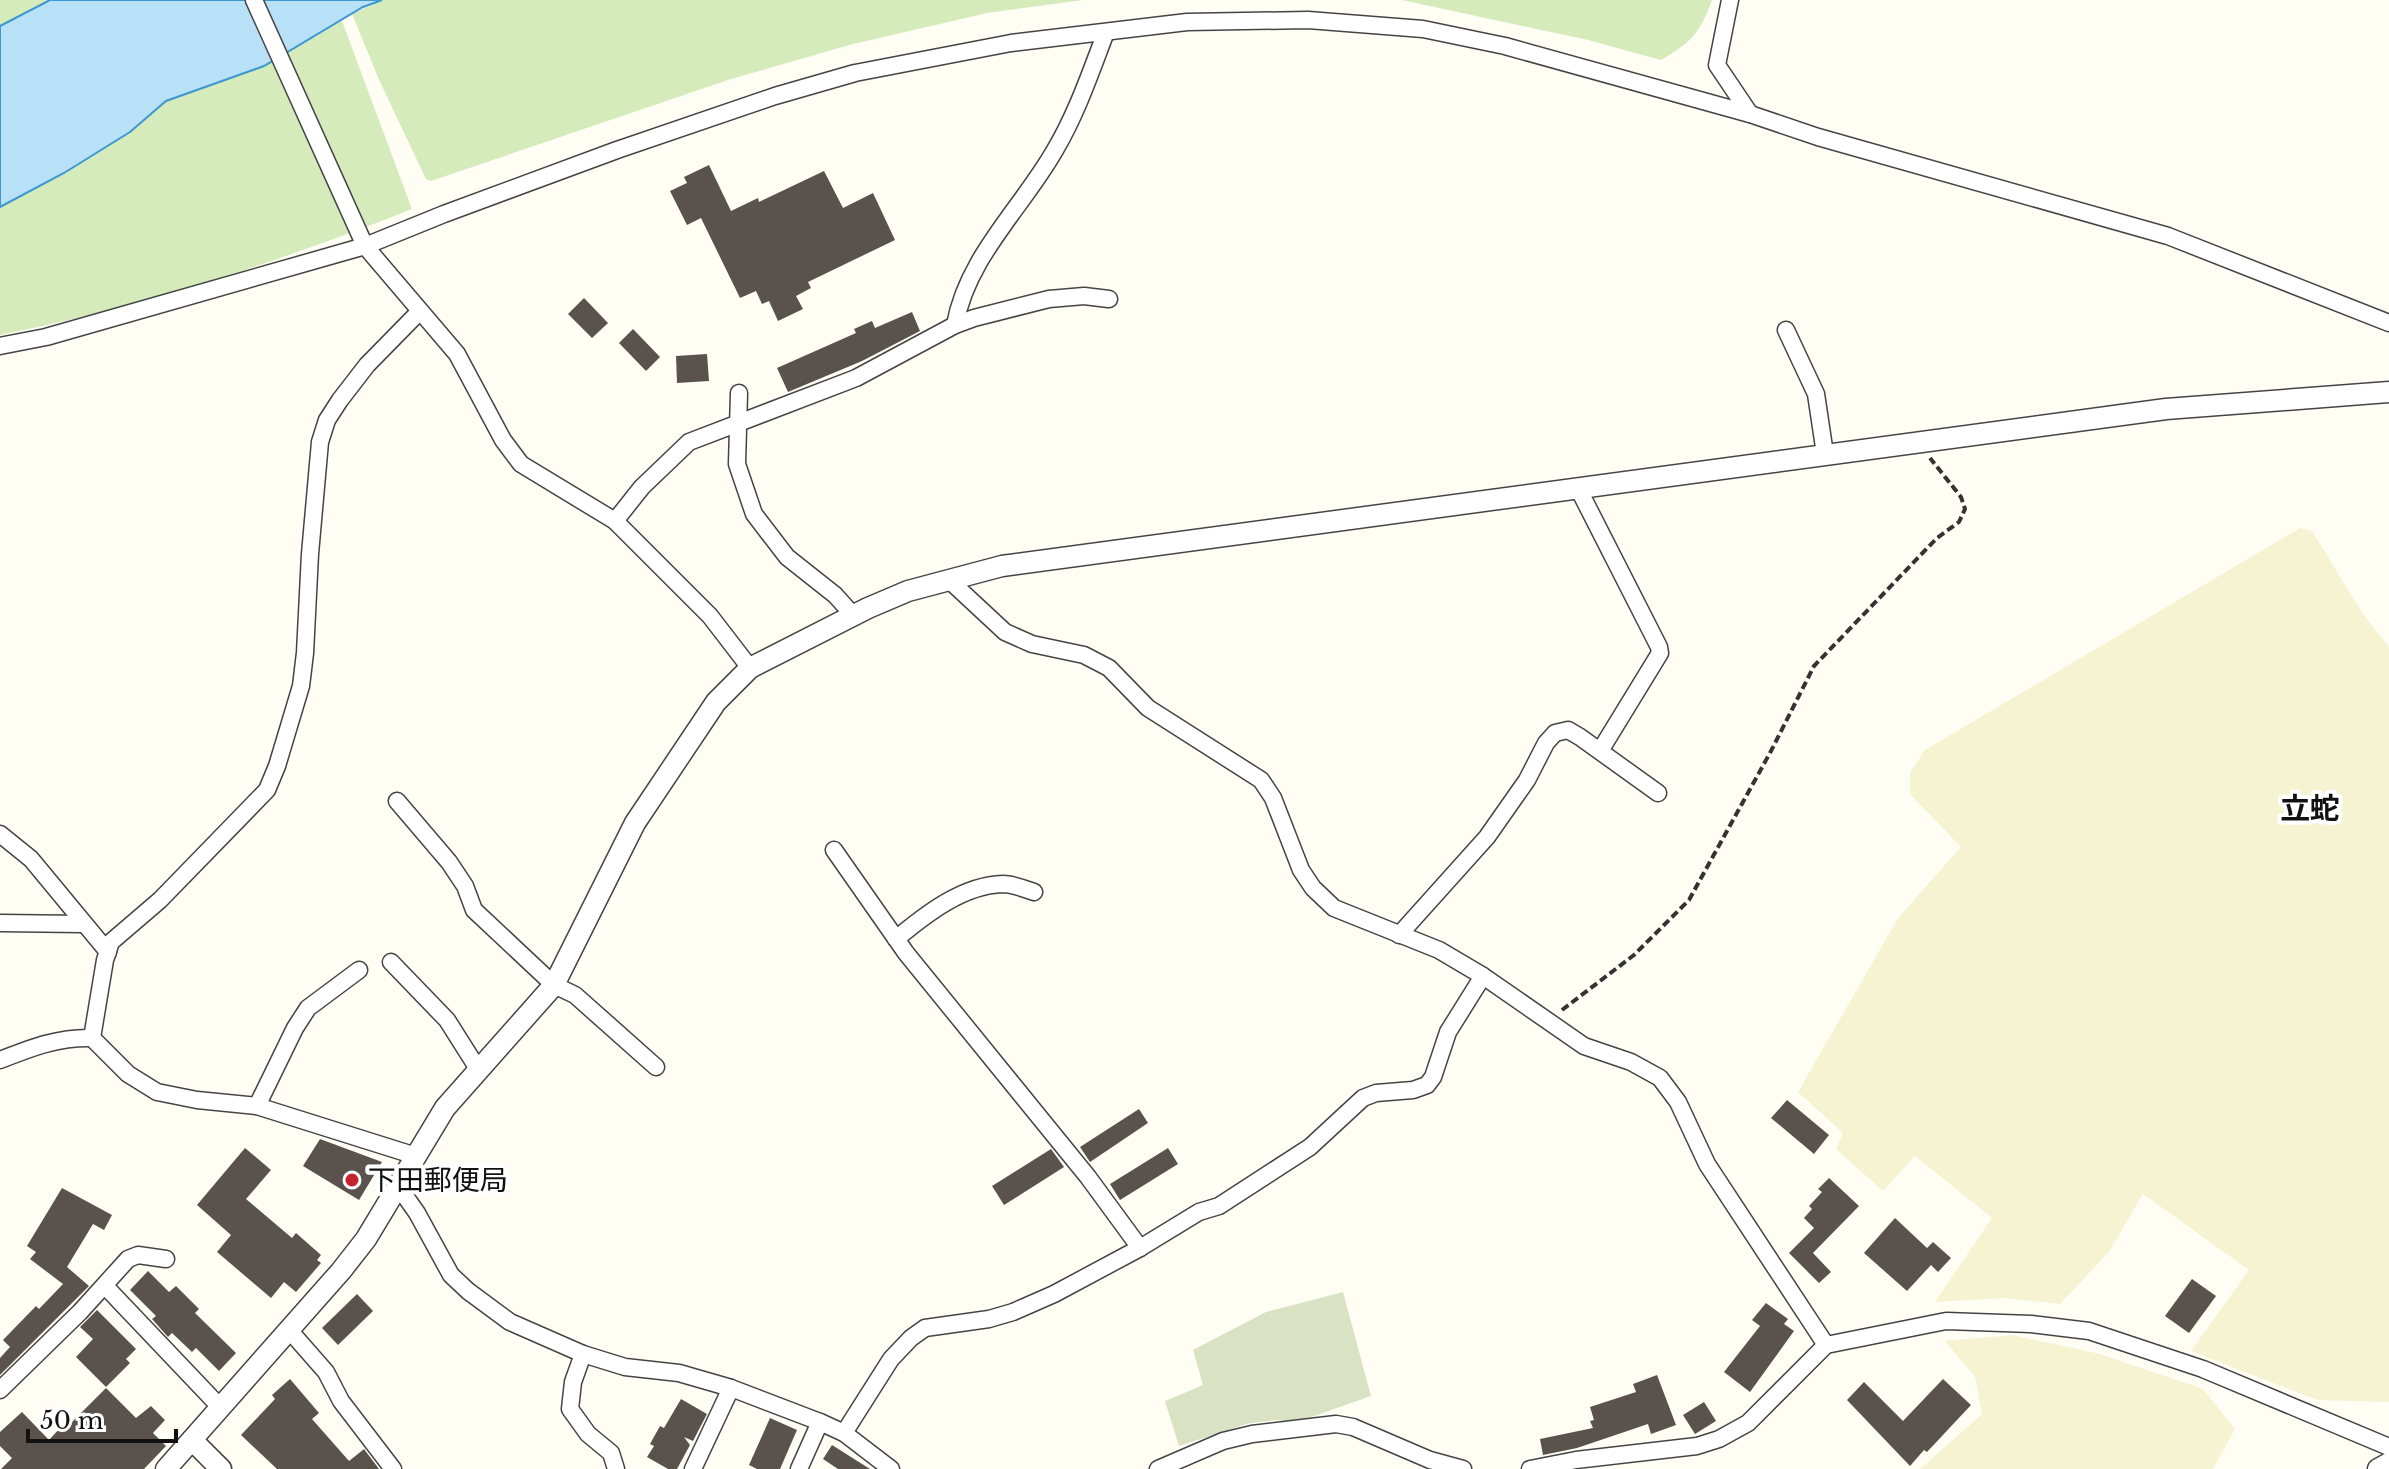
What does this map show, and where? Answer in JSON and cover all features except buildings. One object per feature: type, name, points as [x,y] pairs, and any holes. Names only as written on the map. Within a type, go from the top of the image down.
[{"type":"street","points":[[254,0],[364,240],[457,354],[503,440],[521,464],[615,521],[710,616],[750,668]]},
{"type":"street","points":[[1730,0],[1717,65],[1750,114]]},
{"type":"street","points":[[0,346],[46,337],[364,240],[775,96],[842,77],[1011,43],[1187,22],[1308,20],[1423,29],[1505,46],[1750,114],[1818,137],[2168,236],[2389,323]]},
{"type":"street","points":[[955,325],[959,302],[973,273],[1056,150],[1106,32]]},
{"type":"street","points":[[615,521],[642,487],[675,452],[689,442],[856,378],[955,325],[1049,299],[1084,296],[1109,299]]},
{"type":"street","points":[[92,1038],[111,942],[160,900],[267,790],[301,686],[320,442],[327,420],[367,365],[420,311]]},
{"type":"street","points":[[1786,330],[1816,394],[1825,454]]},
{"type":"street","points":[[166,1469],[290,1331],[366,1239],[445,1108],[554,985],[635,823],[716,702],[750,668],[853,615],[908,591],[1002,566],[2166,409],[2389,392]]},
{"type":"street","points":[[739,393],[737,464],[754,514],[787,557],[835,595],[853,615]]},
{"type":"street","points":[[1578,488],[1660,653],[1600,751]]},
{"type":"street","points":[[948,579],[1005,632],[1032,644],[1084,655],[1109,668],[1148,708],[1261,780],[1273,798],[1301,870],[1313,888],[1334,908],[1439,950],[1483,976],[1584,1046],[1631,1062],[1660,1078],[1678,1102],[1707,1164],[1826,1345]]},
{"type":"street","points":[[1399,935],[1487,837],[1555,733],[1568,730],[1658,793]]},
{"type":"street","points":[[397,801],[449,862],[465,886],[474,910],[554,985],[575,995],[656,1067]]},
{"type":"street","points":[[0,834],[31,859],[108,952]]},
{"type":"street","points":[[834,850],[896,939],[1078,1165],[1140,1248]]},
{"type":"street","points":[[896,939],[943,904],[971,890],[1005,884],[1034,892]]},
{"type":"street","points":[[0,923],[83,924]]},
{"type":"street","points":[[391,962],[447,1020],[478,1069]]},
{"type":"street","points":[[257,1106],[308,1008],[359,970]]},
{"type":"street","points":[[844,1433],[891,1359],[925,1328],[989,1319],[1013,1312],[1140,1248],[1199,1212],[1219,1206],[1310,1147],[1363,1098],[1427,1085],[1433,1077],[1448,1032],[1483,976]]},
{"type":"street","points":[[0,1060],[69,1037],[92,1038],[128,1074],[157,1092],[257,1106],[416,1156]]},
{"type":"street","points":[[398,1186],[417,1213],[451,1275],[510,1322],[583,1354],[625,1367],[679,1373],[731,1388],[820,1422],[844,1433],[891,1469]]},
{"type":"street","points":[[0,1390],[105,1286],[128,1259],[138,1255],[166,1259]]},
{"type":"street","points":[[105,1286],[221,1408]]},
{"type":"street","points":[[1530,1469],[1576,1460],[1697,1446],[1719,1439],[1748,1423],[1826,1345],[1946,1321],[2031,1324],[2089,1331],[2203,1369],[2389,1447]]},
{"type":"street","points":[[290,1331],[326,1372],[341,1401],[393,1469]]},
{"type":"street","points":[[583,1354],[573,1382],[570,1409],[588,1434],[611,1453],[616,1469]]},
{"type":"street","points":[[693,1469],[731,1388]]},
{"type":"street","points":[[799,1469],[820,1422]]},
{"type":"street","points":[[1158,1469],[1238,1437],[1336,1424],[1353,1427],[1430,1460],[1463,1469]]},
{"type":"street","points":[[192,1440],[221,1469]]},
{"type":"street","points":[[2378,1469],[2389,1463]]},
{"type":"path","points":[[1549,1022],[1634,955],[1689,900],[1814,666],[1937,538],[1959,522],[1965,509],[1961,497],[1917,442]]},
{"type":"shaded area","points":[[2300,528],[2312,531],[2363,614],[2389,647],[2389,1402],[2317,1400],[2191,1351],[2249,1270],[2143,1194],[2109,1252],[2060,1304],[2005,1298],[1935,1302],[1992,1218],[1915,1156],[1883,1191],[1836,1149],[1843,1133],[1798,1092],[1898,918],[1961,847],[1910,794],[1910,773],[1925,750]]},
{"type":"shaded area","points":[[2012,1335],[2100,1354],[2203,1389],[2235,1429],[2213,1469],[1920,1469],[1982,1414],[1975,1377],[1945,1341]]},
{"type":"green space","points":[[0,0],[50,0],[0,26]]},
{"type":"green space","points":[[382,0],[1083,0],[987,13],[849,45],[728,80],[431,181],[426,179],[380,82],[352,14]]},
{"type":"green space","points":[[1402,0],[1712,0],[1694,36],[1661,60],[1588,40]]},
{"type":"green space","points":[[342,21],[412,209],[311,247],[157,297],[0,335],[0,207],[64,173],[130,132],[166,101],[264,66]]},
{"type":"green space","points":[[1343,1292],[1371,1396],[1294,1423],[1278,1420],[1250,1423],[1179,1446],[1165,1401],[1203,1385],[1193,1350],[1266,1312]]},
{"type":"water","points":[[50,0],[382,0],[363,7],[264,66],[166,101],[130,132],[64,173],[0,207],[0,26]]},
{"type":"place","name":"下田郵便局","points":[[352,1180]]},
{"type":"district","name":"立蛇","points":[[2310,808]]}]
